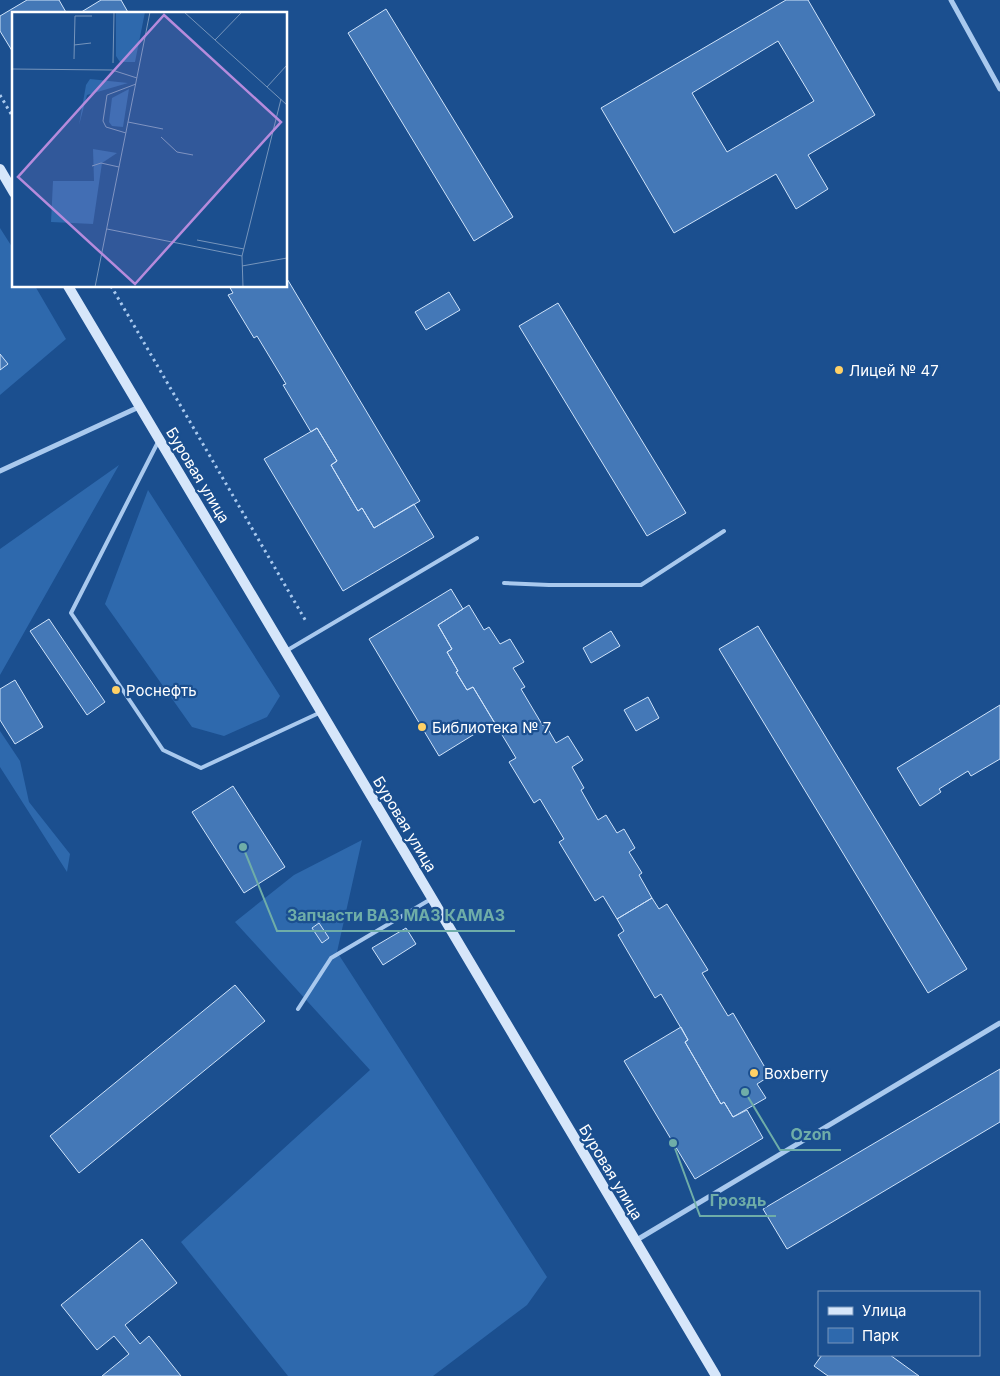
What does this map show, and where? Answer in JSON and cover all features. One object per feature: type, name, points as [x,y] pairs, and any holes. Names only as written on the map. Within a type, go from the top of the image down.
[{"type":"main road","points":[[0,169],[12,190]]},
{"type":"main road","name":"Буровая улица","points":[[69,288],[716,1376]]},
{"type":"street","points":[[951,0],[1000,89]]},
{"type":"street","points":[[0,471],[139,407]]},
{"type":"street","points":[[635,1241],[1000,1024]]},
{"type":"lane","points":[[159,440],[71,613],[163,750],[202,768],[321,712]]},
{"type":"lane","points":[[504,583],[549,586],[641,584],[724,531]]},
{"type":"lane","points":[[286,651],[477,538]]},
{"type":"lane","points":[[298,1010],[331,958],[432,899]]},
{"type":"path","points":[[0,95],[12,116]]},
{"type":"path","points":[[112,288],[314,634]]},
{"type":"green space","points":[[0,228],[12,247],[12,288],[36,288],[66,339],[0,395]]},
{"type":"green space","points":[[119,465],[0,675],[0,549]]},
{"type":"green space","points":[[148,490],[280,696],[267,717],[224,736],[192,727],[105,604]]},
{"type":"green space","points":[[0,731],[20,761],[29,802],[70,854],[67,872],[0,767]]},
{"type":"green space","points":[[362,840],[337,952],[547,1277],[527,1305],[433,1376],[288,1376],[181,1242],[370,1070],[235,922],[294,875]]},
{"type":"building","points":[[27,0],[59,0],[66,12],[12,12],[12,51],[0,31],[0,16]]},
{"type":"building","points":[[101,0],[121,0],[128,12],[81,12]]},
{"type":"building","points":[[786,0],[808,0],[875,115],[808,155],[828,189],[796,209],[776,174],[674,233],[601,108]],"holes":[[[778,41],[814,101],[727,152],[692,93]]]},
{"type":"building","points":[[386,9],[513,217],[474,241],[348,33]]},
{"type":"building","points":[[288,280],[420,501],[374,528],[362,508],[358,511],[331,465],[337,461],[317,428],[311,432],[283,385],[286,384],[257,336],[254,338],[228,295],[233,293],[230,288],[288,288]]},
{"type":"building","points":[[449,292],[460,310],[426,330],[415,312]]},
{"type":"building","points":[[558,303],[686,513],[647,536],[519,326]]},
{"type":"building","points":[[0,354],[8,364],[0,370]]},
{"type":"building","points":[[317,428],[337,461],[331,465],[358,511],[362,508],[374,528],[414,504],[434,537],[343,591],[264,459]]},
{"type":"building","points":[[451,589],[463,609],[438,625],[452,649],[447,652],[458,671],[456,672],[467,690],[473,687],[494,722],[439,756],[369,639]]},
{"type":"building","points":[[469,605],[484,630],[489,627],[500,644],[510,639],[524,662],[513,668],[525,687],[521,689],[543,726],[545,724],[556,743],[568,736],[583,760],[572,767],[584,788],[581,790],[598,820],[606,815],[617,833],[624,829],[635,848],[629,852],[642,873],[639,875],[652,898],[617,919],[603,896],[595,901],[559,842],[564,839],[540,799],[534,803],[509,762],[516,758],[473,687],[467,690],[456,672],[458,671],[447,652],[452,649],[438,625]]},
{"type":"building","points":[[49,619],[105,702],[87,715],[30,631]]},
{"type":"building","points":[[758,626],[967,969],[928,993],[719,649]]},
{"type":"building","points":[[611,631],[620,646],[591,663],[583,648]]},
{"type":"building","points":[[15,680],[43,727],[15,744],[0,720],[0,689]]},
{"type":"building","points":[[648,697],[659,718],[636,731],[624,710]]},
{"type":"building","points":[[1000,705],[1000,759],[971,776],[968,771],[939,789],[941,792],[920,806],[897,768]]},
{"type":"building","points":[[233,786],[285,867],[244,893],[192,812]]},
{"type":"building","points":[[652,898],[659,909],[667,904],[708,970],[702,973],[728,1016],[733,1013],[770,1076],[757,1084],[766,1098],[733,1117],[724,1102],[721,1104],[685,1042],[688,1040],[661,994],[655,998],[618,935],[624,931],[617,919]]},
{"type":"building","points":[[319,923],[329,938],[322,943],[312,928]]},
{"type":"building","points":[[406,928],[416,944],[383,965],[372,948]]},
{"type":"building","points":[[235,985],[265,1021],[79,1173],[50,1136]]},
{"type":"building","points":[[681,1027],[688,1040],[685,1042],[721,1104],[724,1102],[733,1117],[747,1110],[763,1138],[695,1179],[624,1061]]},
{"type":"building","points":[[1000,1069],[1000,1122],[787,1249],[763,1209]]},
{"type":"building","points":[[142,1239],[177,1283],[125,1325],[140,1344],[149,1336],[181,1376],[102,1376],[129,1354],[114,1336],[97,1350],[61,1305]]},
{"type":"building","points":[[821,1356],[891,1356],[919,1376],[828,1376],[814,1366]]},
{"type":"place","name":"Лицей № 47","points":[[839,370]]},
{"type":"place","name":"Роснефть","points":[[116,690]]},
{"type":"place","name":"Библиотека № 7","points":[[422,727]]},
{"type":"place","name":"Запчасти ВАЗ МАЗ КАМАЗ","points":[[243,847]]},
{"type":"place","name":"Boxberry","points":[[754,1073]]},
{"type":"place","name":"Ozon","points":[[745,1092]]},
{"type":"place","name":"Гроздь","points":[[673,1143]]}]
